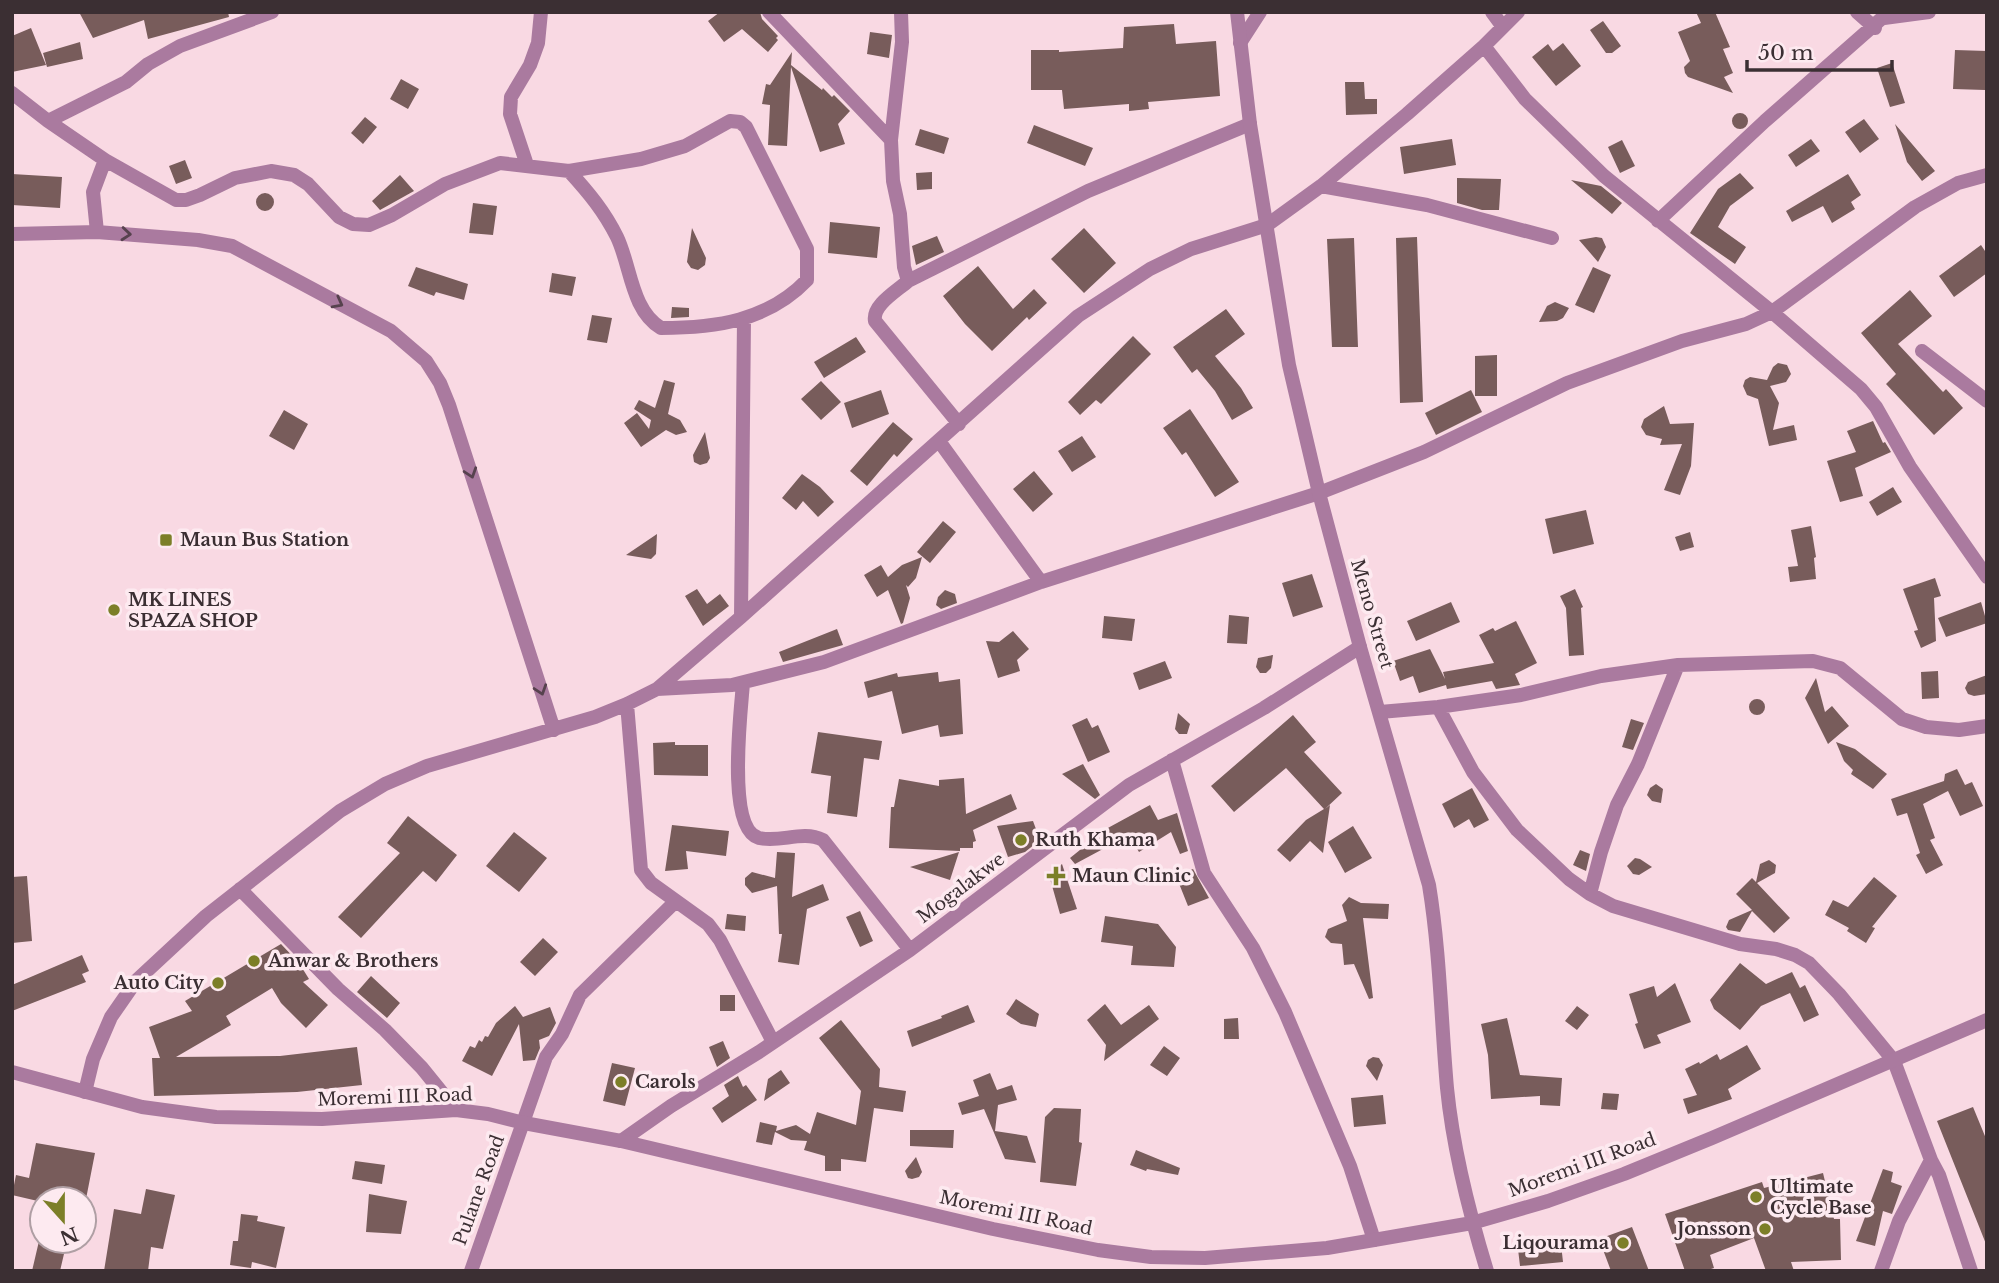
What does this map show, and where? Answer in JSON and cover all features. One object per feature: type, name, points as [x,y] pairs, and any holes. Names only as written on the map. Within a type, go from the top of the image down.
[{"type":"street","points":[[47,121],[126,82],[148,64],[180,46],[272,12]]},
{"type":"street","points":[[527,166],[510,114],[511,97],[530,65],[538,43],[541,12]]},
{"type":"street","points":[[769,12],[891,140]]},
{"type":"street","points":[[901,12],[902,42],[891,140],[893,181],[908,281]]},
{"type":"street","name":"Meno Street","points":[[1237,12],[1250,124],[1289,365],[1319,493],[1360,647],[1429,885],[1435,919],[1447,1089],[1472,1223],[1487,1271]]},
{"type":"street","points":[[1240,43],[1260,12]]},
{"type":"street","points":[[1492,12],[1503,27]]},
{"type":"street","points":[[85,1092],[93,1059],[111,1017],[136,982],[206,916],[340,811],[385,784],[427,766],[554,730],[627,704],[657,689],[1078,316],[1150,269],[1192,249],[1267,225],[1321,186],[1407,114],[1484,46],[1517,12]]},
{"type":"street","points":[[1857,12],[1883,19],[1929,12]]},
{"type":"street","points":[[1658,221],[1765,121],[1883,19]]},
{"type":"street","points":[[1484,46],[1525,99],[1604,176],[1772,312],[1861,389],[1876,407],[1910,467],[1987,577]]},
{"type":"street","points":[[12,93],[47,121],[105,160],[176,200],[200,195],[234,178],[271,171],[294,175],[307,184],[339,217],[353,224],[369,225],[392,215],[445,184],[500,163],[569,171],[641,159],[685,145],[736,120],[744,124],[807,249],[807,281],[790,298],[744,319],[688,328],[661,328],[646,316],[638,300],[619,240],[600,205],[569,171]]},
{"type":"street","points":[[959,424],[875,321],[876,311],[908,281],[1088,191],[1250,124]]},
{"type":"street","points":[[97,232],[93,192],[105,160]]},
{"type":"street","points":[[657,689],[743,683],[824,662],[1041,582],[1319,493],[1424,452],[1567,383],[1626,360],[1746,324],[1772,312],[1915,207],[1958,183],[1987,175]]},
{"type":"street","points":[[1321,186],[1427,205],[1552,238]]},
{"type":"street","points":[[12,234],[97,232],[198,240],[232,246],[391,331],[426,361],[440,383],[449,405],[554,730]]},
{"type":"street","points":[[741,617],[744,319]]},
{"type":"street","points":[[1922,351],[1987,401]]},
{"type":"street","points":[[939,441],[1041,582]]},
{"type":"street","name":"Mogalakwe","points":[[621,1141],[910,950],[1129,785],[1264,708],[1360,647]]},
{"type":"street","points":[[1380,712],[1521,695],[1601,676],[1678,665],[1813,661],[1840,668],[1902,719],[1926,727],[1959,730],[1987,726]]},
{"type":"street","points":[[1590,894],[1617,805],[1638,764],[1678,665]]},
{"type":"street","points":[[743,683],[737,767],[743,820],[750,832],[762,839],[813,835],[823,840],[910,950]]},
{"type":"street","points":[[627,704],[641,870],[651,883],[708,924],[720,940],[773,1042]]},
{"type":"street","points":[[1438,707],[1473,772],[1517,830],[1590,894],[1613,906],[1683,928],[1740,944],[1796,955],[1809,963],[1839,994],[1894,1061],[1939,1175],[1971,1271]]},
{"type":"street","points":[[1172,760],[1204,873],[1253,948],[1285,1012],[1350,1167],[1374,1240]]},
{"type":"street","points":[[240,890],[338,989],[385,1030],[422,1068],[456,1110]]},
{"type":"street","name":"Pulane Road","points":[[471,1271],[546,1057],[562,1034],[580,995],[676,901]]},
{"type":"street","name":"Moremi III Road","points":[[12,1072],[142,1107],[216,1117],[323,1119],[456,1110],[488,1114],[621,1141],[993,1229],[1098,1250],[1150,1257],[1205,1258],[1328,1248],[1472,1223],[1548,1201],[1624,1174],[1987,1020]]},
{"type":"street","points":[[1881,1271],[1899,1221],[1931,1160]]},
{"type":"building","points":[[79,12],[228,12],[229,17],[148,39],[144,20],[93,38]]},
{"type":"building","points":[[720,12],[760,12],[762,19],[778,36],[778,40],[768,52],[742,29],[724,42],[708,21]]},
{"type":"building","points":[[1696,12],[1715,12],[1730,47],[1723,49],[1733,73],[1724,77],[1733,93],[1688,77],[1685,73],[1684,67],[1690,61],[1678,32],[1701,23]]},
{"type":"building","points":[[1603,21],[1621,46],[1612,53],[1606,53],[1590,30]]},
{"type":"building","points":[[1174,24],[1176,44],[1216,41],[1220,96],[1148,102],[1149,109],[1129,111],[1129,104],[1064,109],[1062,90],[1031,90],[1031,50],[1059,52],[1123,48],[1124,27]]},
{"type":"building","points":[[31,28],[46,65],[12,72],[12,36]]},
{"type":"building","points":[[870,32],[892,35],[889,58],[867,54]]},
{"type":"building","points":[[80,42],[83,59],[47,67],[43,53]]},
{"type":"building","points":[[1563,43],[1581,66],[1556,86],[1532,57],[1548,44],[1553,51]]},
{"type":"building","points":[[1955,50],[1987,51],[1985,90],[1953,89]]},
{"type":"building","points":[[792,52],[791,65],[832,97],[834,95],[850,111],[838,124],[845,144],[820,152],[791,67],[787,146],[768,145],[770,105],[762,104],[766,84],[770,85]]},
{"type":"building","points":[[1892,63],[1905,103],[1890,107],[1877,68]]},
{"type":"building","points":[[401,79],[419,89],[408,109],[390,99]]},
{"type":"building","points":[[1345,82],[1364,82],[1365,99],[1377,99],[1377,114],[1346,115]]},
{"type":"building","points":[[1740,113],[1746,115],[1746,127],[1740,129],[1734,127],[1732,121],[1734,115]]},
{"type":"building","points":[[365,117],[377,127],[363,144],[351,133]]},
{"type":"building","points":[[1864,119],[1879,139],[1860,153],[1845,132]]},
{"type":"building","points":[[1895,124],[1935,171],[1922,181],[1907,162]]},
{"type":"building","points":[[1034,125],[1093,148],[1085,166],[1027,143]]},
{"type":"building","points":[[920,129],[949,138],[944,154],[915,145]]},
{"type":"building","points":[[1452,139],[1456,165],[1404,174],[1400,147]]},
{"type":"building","points":[[1811,139],[1820,151],[1796,167],[1788,155]]},
{"type":"building","points":[[1622,140],[1635,166],[1620,173],[1608,147]]},
{"type":"building","points":[[185,160],[192,178],[176,184],[169,166]]},
{"type":"building","points":[[932,172],[932,189],[917,190],[916,173]]},
{"type":"building","points":[[1740,173],[1754,188],[1730,206],[1718,227],[1746,247],[1735,264],[1690,233],[1718,189]]},
{"type":"building","points":[[12,174],[62,177],[60,208],[12,205]]},
{"type":"building","points":[[1848,174],[1861,195],[1851,202],[1855,209],[1832,223],[1823,206],[1792,222],[1786,211]]},
{"type":"building","points":[[400,175],[414,191],[380,210],[372,201]]},
{"type":"building","points":[[1457,178],[1501,179],[1499,210],[1482,210],[1457,203]]},
{"type":"building","points":[[1571,180],[1601,186],[1622,203],[1612,214]]},
{"type":"building","points":[[261,193],[269,193],[274,202],[272,209],[261,211],[256,206],[256,198]]},
{"type":"building","points":[[473,203],[497,206],[493,235],[469,233]]},
{"type":"building","points":[[830,222],[880,227],[877,258],[828,253]]},
{"type":"building","points":[[692,228],[706,258],[705,265],[698,270],[691,268],[687,262]]},
{"type":"building","points":[[1084,228],[1116,263],[1084,293],[1051,259]]},
{"type":"building","points":[[937,236],[944,252],[916,265],[912,246]]},
{"type":"building","points":[[1417,237],[1423,402],[1400,403],[1396,238]]},
{"type":"building","points":[[1354,238],[1358,347],[1332,347],[1327,239]]},
{"type":"building","points":[[1602,238],[1606,247],[1598,262],[1579,240]]},
{"type":"building","points":[[1981,245],[1987,254],[1987,273],[1954,297],[1939,276]]},
{"type":"building","points":[[978,266],[1013,309],[1034,289],[1047,303],[1029,320],[1027,317],[992,351],[965,324],[943,296]]},
{"type":"building","points":[[416,267],[468,284],[464,300],[436,292],[434,296],[408,286]]},
{"type":"building","points":[[1593,267],[1611,275],[1594,313],[1575,305]]},
{"type":"building","points":[[552,273],[576,277],[572,296],[549,292]]},
{"type":"building","points":[[1910,290],[1932,316],[1898,344],[1943,392],[1946,389],[1963,408],[1934,435],[1886,384],[1896,374],[1861,333]]},
{"type":"building","points":[[1555,302],[1569,308],[1563,318],[1539,322],[1547,306]]},
{"type":"building","points":[[672,307],[689,308],[689,317],[671,318]]},
{"type":"building","points":[[1226,309],[1245,334],[1215,356],[1241,388],[1253,408],[1232,420],[1215,391],[1197,369],[1192,373],[1173,347]]},
{"type":"building","points":[[592,315],[612,318],[607,343],[587,340]]},
{"type":"building","points":[[1133,336],[1151,354],[1101,404],[1096,400],[1080,415],[1068,402]]},
{"type":"building","points":[[856,337],[866,352],[824,378],[814,362]]},
{"type":"building","points":[[1497,355],[1497,396],[1475,396],[1475,356]]},
{"type":"building","points":[[1778,363],[1787,365],[1791,374],[1786,382],[1770,386],[1779,403],[1773,430],[1794,425],[1797,440],[1769,446],[1758,399],[1747,395],[1743,386],[1745,380],[1750,377],[1767,380]]},
{"type":"building","points":[[664,380],[675,383],[668,414],[680,420],[687,432],[676,435],[666,430],[641,447],[624,423],[637,413],[649,429],[651,420],[634,409],[639,400],[655,408]]},
{"type":"building","points":[[821,381],[841,402],[821,420],[801,399]]},
{"type":"building","points":[[881,390],[889,414],[852,428],[844,403]]},
{"type":"building","points":[[1471,390],[1482,412],[1436,435],[1425,413]]},
{"type":"building","points":[[1664,406],[1670,424],[1694,423],[1691,466],[1680,495],[1664,490],[1682,444],[1660,445],[1662,439],[1646,435],[1641,427],[1644,419]]},
{"type":"building","points":[[1190,409],[1239,482],[1215,497],[1186,452],[1182,455],[1163,428]]},
{"type":"building","points":[[284,410],[308,424],[294,450],[269,436]]},
{"type":"building","points":[[1873,421],[1883,443],[1885,442],[1891,452],[1855,468],[1863,496],[1840,502],[1827,461],[1856,452],[1847,431]]},
{"type":"building","points":[[893,422],[913,439],[897,457],[894,454],[867,486],[850,471]]},
{"type":"building","points":[[705,432],[710,458],[707,463],[700,465],[694,462],[693,455]]},
{"type":"building","points":[[1082,436],[1096,457],[1072,472],[1058,451]]},
{"type":"building","points":[[1034,471],[1053,494],[1033,512],[1013,489]]},
{"type":"building","points":[[802,474],[834,502],[818,517],[803,501],[796,510],[782,498]]},
{"type":"building","points":[[1893,487],[1902,502],[1877,516],[1869,502]]},
{"type":"building","points":[[1586,510],[1594,544],[1553,554],[1545,519]]},
{"type":"building","points":[[943,521],[956,532],[930,563],[917,552]]},
{"type":"building","points":[[1811,526],[1816,579],[1790,582],[1788,567],[1798,566],[1791,530]]},
{"type":"building","points":[[1690,532],[1694,547],[1680,551],[1675,537]]},
{"type":"building","points":[[657,534],[656,554],[651,559],[626,555]]},
{"type":"building","points":[[922,557],[916,578],[908,587],[906,585],[910,598],[901,624],[888,590],[877,597],[864,575],[881,565],[888,577],[902,565]]},
{"type":"building","points":[[1312,574],[1323,607],[1293,617],[1282,583]]},
{"type":"building","points":[[1935,578],[1941,596],[1934,598],[1936,641],[1921,648],[1914,631],[1918,630],[1903,589]]},
{"type":"building","points":[[697,589],[707,604],[720,594],[729,606],[703,626],[685,596]]},
{"type":"building","points":[[1575,589],[1583,607],[1584,655],[1569,656],[1566,608],[1560,596]]},
{"type":"building","points":[[945,590],[955,594],[957,603],[941,609],[936,605],[938,597]]},
{"type":"building","points":[[1451,602],[1460,622],[1416,641],[1407,621]]},
{"type":"building","points":[[1981,602],[1987,623],[1946,637],[1938,618]]},
{"type":"building","points":[[1229,615],[1249,617],[1247,644],[1227,643]]},
{"type":"building","points":[[1104,616],[1135,619],[1132,641],[1102,638]]},
{"type":"building","points":[[1516,621],[1537,663],[1515,674],[1520,685],[1496,689],[1492,681],[1447,689],[1446,685],[1419,693],[1413,676],[1400,681],[1393,661],[1430,649],[1445,679],[1443,672],[1494,663],[1479,635]]},
{"type":"building","points":[[837,629],[843,645],[783,662],[779,652]]},
{"type":"building","points":[[1013,631],[1029,649],[1017,660],[1020,671],[998,678],[986,641],[999,642]]},
{"type":"building","points":[[1273,655],[1271,668],[1266,673],[1260,673],[1256,667],[1258,658]]},
{"type":"building","points":[[1165,661],[1172,678],[1139,690],[1133,673]]},
{"type":"building","points":[[1938,671],[1939,698],[1922,699],[1921,672]]},
{"type":"building","points":[[938,672],[939,682],[960,679],[963,734],[940,737],[938,725],[902,734],[892,691],[868,698],[864,682],[897,673],[898,677]]},
{"type":"building","points":[[1987,675],[1987,694],[1968,694],[1965,688],[1968,682]]},
{"type":"building","points":[[1816,678],[1825,712],[1832,706],[1849,726],[1828,744],[1805,698]]},
{"type":"building","points":[[1754,699],[1760,699],[1765,707],[1763,713],[1754,715],[1749,710],[1749,704]]},
{"type":"building","points":[[1178,713],[1190,724],[1187,734],[1179,734],[1175,729]]},
{"type":"building","points":[[1293,715],[1316,742],[1304,752],[1342,793],[1325,809],[1330,805],[1323,853],[1310,841],[1290,862],[1277,850],[1306,820],[1324,809],[1286,768],[1234,812],[1211,786]]},
{"type":"building","points":[[1087,718],[1092,728],[1098,725],[1110,752],[1088,762],[1072,725]]},
{"type":"building","points":[[1631,719],[1644,723],[1633,750],[1622,747]]},
{"type":"building","points":[[818,732],[882,741],[879,760],[864,758],[857,817],[827,813],[831,776],[811,773]]},
{"type":"building","points":[[675,742],[675,745],[708,745],[708,776],[654,775],[653,743]]},
{"type":"building","points":[[1836,742],[1855,749],[1887,774],[1873,789],[1851,774],[1853,770],[1844,761]]},
{"type":"building","points":[[1083,764],[1100,795],[1095,799],[1062,774]]},
{"type":"building","points":[[1957,769],[1965,785],[1972,782],[1983,806],[1960,816],[1948,791],[1923,804],[1935,838],[1930,840],[1943,865],[1926,874],[1916,855],[1920,853],[1907,813],[1897,816],[1891,799],[1944,781],[1945,774]]},
{"type":"building","points":[[964,778],[966,814],[1011,794],[1017,809],[973,830],[976,841],[973,842],[973,848],[960,848],[960,851],[889,848],[891,807],[894,807],[899,779],[939,786],[939,780]]},
{"type":"building","points":[[1656,784],[1663,789],[1661,803],[1652,801],[1647,795],[1650,788]]},
{"type":"building","points":[[1472,788],[1489,820],[1474,828],[1469,819],[1454,828],[1442,804]]},
{"type":"building","points":[[1150,805],[1158,820],[1177,813],[1188,851],[1180,854],[1171,832],[1139,852],[1129,835],[1075,864],[1070,858],[1106,829]]},
{"type":"building","points":[[408,816],[457,855],[436,882],[423,871],[361,938],[338,917],[400,853],[387,843]]},
{"type":"building","name":"Ruth Khama","points":[[1033,821],[1040,840],[1025,852],[1008,857],[997,826]]},
{"type":"building","points":[[672,825],[729,831],[726,856],[686,851],[688,869],[665,871]]},
{"type":"building","points":[[1353,826],[1372,858],[1345,873],[1328,842]]},
{"type":"building","points":[[514,832],[547,858],[519,892],[486,866]]},
{"type":"building","points":[[1580,850],[1590,854],[1586,871],[1573,865]]},
{"type":"building","points":[[777,852],[795,853],[792,897],[823,884],[829,900],[807,909],[799,965],[778,962],[782,934],[779,934],[777,886],[752,893],[745,885],[745,878],[752,872],[775,878]]},
{"type":"building","points":[[959,852],[950,880],[910,867]]},
{"type":"building","points":[[1635,858],[1652,867],[1639,875],[1633,874],[1627,866]]},
{"type":"building","points":[[1769,860],[1776,865],[1775,873],[1757,883],[1790,918],[1774,933],[1752,911],[1740,932],[1728,930],[1726,927],[1729,920],[1752,910],[1736,894],[1752,878],[1756,882],[1760,864]]},
{"type":"building","points":[[1062,864],[1077,909],[1060,914],[1049,875]]},
{"type":"building","points":[[1193,869],[1209,898],[1188,906],[1176,876]]},
{"type":"building","points":[[27,876],[32,941],[12,943],[12,877]]},
{"type":"building","points":[[1874,877],[1897,896],[1872,927],[1875,928],[1866,943],[1847,931],[1849,928],[1825,915],[1833,900],[1848,907]]},
{"type":"building","points":[[1349,897],[1361,903],[1389,904],[1388,919],[1363,918],[1373,998],[1369,999],[1354,964],[1344,965],[1342,944],[1331,943],[1325,937],[1328,929],[1347,921],[1342,905]]},
{"type":"building","points":[[860,911],[873,941],[860,947],[846,917]]},
{"type":"building","points":[[727,914],[746,916],[745,931],[725,929]]},
{"type":"building","points":[[1105,916],[1158,924],[1176,947],[1174,967],[1131,965],[1133,946],[1101,942]]},
{"type":"building","points":[[543,938],[558,952],[535,976],[520,962]]},
{"type":"building","points":[[281,944],[299,963],[309,979],[303,982],[328,1005],[306,1028],[281,1003],[272,988],[226,1016],[231,1025],[176,1057],[280,1056],[357,1047],[362,1085],[297,1092],[154,1096],[152,1058],[160,1058],[149,1027],[192,1011],[185,1001]]},
{"type":"building","points":[[82,955],[89,971],[82,974],[86,982],[12,1011],[12,985]]},
{"type":"building","points":[[1740,963],[1766,984],[1792,972],[1800,988],[1805,985],[1819,1015],[1804,1022],[1790,993],[1761,1006],[1740,1030],[1714,1009],[1710,1000]]},
{"type":"building","points":[[371,976],[400,1003],[387,1018],[357,992]]},
{"type":"building","points":[[1675,983],[1691,1022],[1657,1035],[1661,1043],[1644,1049],[1635,1024],[1638,1023],[1629,994],[1654,986],[1657,997]]},
{"type":"building","points":[[720,995],[735,995],[735,1011],[720,1011]]},
{"type":"building","points":[[1016,999],[1039,1014],[1036,1027],[1021,1024],[1006,1014]]},
{"type":"building","points":[[1105,1004],[1121,1025],[1149,1005],[1159,1019],[1104,1061],[1106,1045],[1087,1020]]},
{"type":"building","points":[[968,1005],[975,1022],[912,1047],[907,1031]]},
{"type":"building","points":[[515,1006],[523,1017],[550,1007],[556,1023],[549,1036],[539,1040],[540,1048],[535,1060],[523,1061],[519,1024],[492,1076],[462,1061],[470,1046],[475,1048],[479,1040],[482,1042],[485,1036],[488,1037],[496,1023]]},
{"type":"building","points":[[1577,1006],[1589,1015],[1577,1030],[1565,1021]]},
{"type":"building","points":[[1238,1018],[1239,1039],[1224,1039],[1224,1019]]},
{"type":"building","points":[[1507,1018],[1520,1075],[1562,1078],[1560,1106],[1540,1105],[1540,1096],[1491,1099],[1488,1055],[1481,1024]]},
{"type":"building","points":[[841,1020],[880,1069],[879,1087],[906,1091],[903,1112],[874,1108],[866,1162],[841,1159],[841,1171],[825,1171],[825,1156],[804,1150],[807,1141],[791,1140],[775,1132],[772,1145],[756,1142],[760,1122],[777,1126],[776,1131],[796,1125],[810,1134],[817,1112],[856,1125],[861,1091],[819,1038]]},
{"type":"building","points":[[723,1041],[730,1058],[717,1067],[709,1047]]},
{"type":"building","points":[[1747,1045],[1761,1069],[1728,1089],[1732,1099],[1688,1114],[1683,1099],[1697,1095],[1685,1069],[1717,1054],[1720,1060]]},
{"type":"building","points":[[1164,1046],[1180,1058],[1167,1076],[1150,1065]]},
{"type":"building","points":[[1379,1058],[1383,1065],[1377,1081],[1366,1066],[1368,1060]]},
{"type":"building","points":[[612,1063],[635,1068],[625,1106],[603,1101]]},
{"type":"building","points":[[781,1070],[790,1083],[764,1101],[768,1079]]},
{"type":"building","points":[[990,1073],[997,1090],[1012,1085],[1017,1100],[998,1105],[995,1131],[1027,1136],[1036,1163],[1005,1159],[984,1109],[962,1115],[958,1103],[979,1096],[973,1080]]},
{"type":"building","points":[[738,1076],[743,1087],[746,1085],[757,1100],[722,1123],[712,1108],[729,1096],[724,1085]]},
{"type":"building","points":[[1603,1093],[1619,1094],[1617,1110],[1601,1109]]},
{"type":"building","points":[[1383,1095],[1386,1124],[1354,1127],[1351,1098]]},
{"type":"building","points":[[1973,1107],[1987,1141],[1986,1244],[1937,1121]]},
{"type":"building","points":[[1054,1108],[1081,1109],[1079,1142],[1082,1143],[1076,1186],[1040,1182],[1045,1117]]},
{"type":"building","points":[[910,1130],[954,1130],[953,1148],[910,1146]]},
{"type":"building","points":[[36,1143],[95,1153],[89,1185],[28,1185],[28,1199],[12,1195],[16,1175],[29,1178]]},
{"type":"building","points":[[1136,1150],[1180,1168],[1178,1175],[1147,1169],[1146,1171],[1130,1165]]},
{"type":"building","points":[[916,1157],[922,1172],[919,1177],[908,1178],[905,1171]]},
{"type":"building","points":[[355,1161],[385,1165],[382,1184],[352,1179]]},
{"type":"building","points":[[1883,1169],[1893,1172],[1891,1182],[1902,1186],[1892,1214],[1883,1211],[1875,1246],[1856,1241]]},
{"type":"building","points":[[1823,1173],[1834,1219],[1840,1219],[1841,1260],[1791,1262],[1794,1271],[1766,1271],[1754,1238],[1710,1255],[1714,1268],[1685,1271],[1665,1214],[1762,1182],[1764,1188]]},
{"type":"building","points":[[146,1189],[175,1195],[163,1249],[151,1247],[148,1271],[104,1271],[114,1209],[141,1214]]},
{"type":"building","points":[[369,1194],[407,1201],[401,1234],[366,1232]]},
{"type":"building","points":[[241,1214],[258,1216],[257,1221],[285,1227],[276,1268],[252,1262],[251,1268],[230,1265],[233,1241],[238,1241]]},
{"type":"building","points":[[1632,1227],[1649,1271],[1611,1271],[1599,1239]]},
{"type":"building","points":[[1546,1239],[1547,1245],[1561,1244],[1563,1262],[1520,1266],[1518,1249],[1524,1248],[1523,1241]]},
{"type":"building","points":[[36,1255],[64,1255],[60,1271],[32,1271]]},
{"type":"place","name":"Maun Bus Station","points":[[166,540]]},
{"type":"place","name":"MK LINES SPAZA SHOP","points":[[114,610]]},
{"type":"place","name":"Ruth Khama","points":[[1021,840]]},
{"type":"place","name":"Maun Clinic","points":[[1056,876]]},
{"type":"place","name":"Anwar & Brothers","points":[[254,961]]},
{"type":"place","name":"Auto City","points":[[218,983]]},
{"type":"place","name":"Carols","points":[[621,1082]]},
{"type":"place","name":"Ultimate Cycle Base","points":[[1756,1197]]},
{"type":"place","name":"Jonsson","points":[[1765,1229]]},
{"type":"place","name":"Liqourama","points":[[1623,1243]]}]
